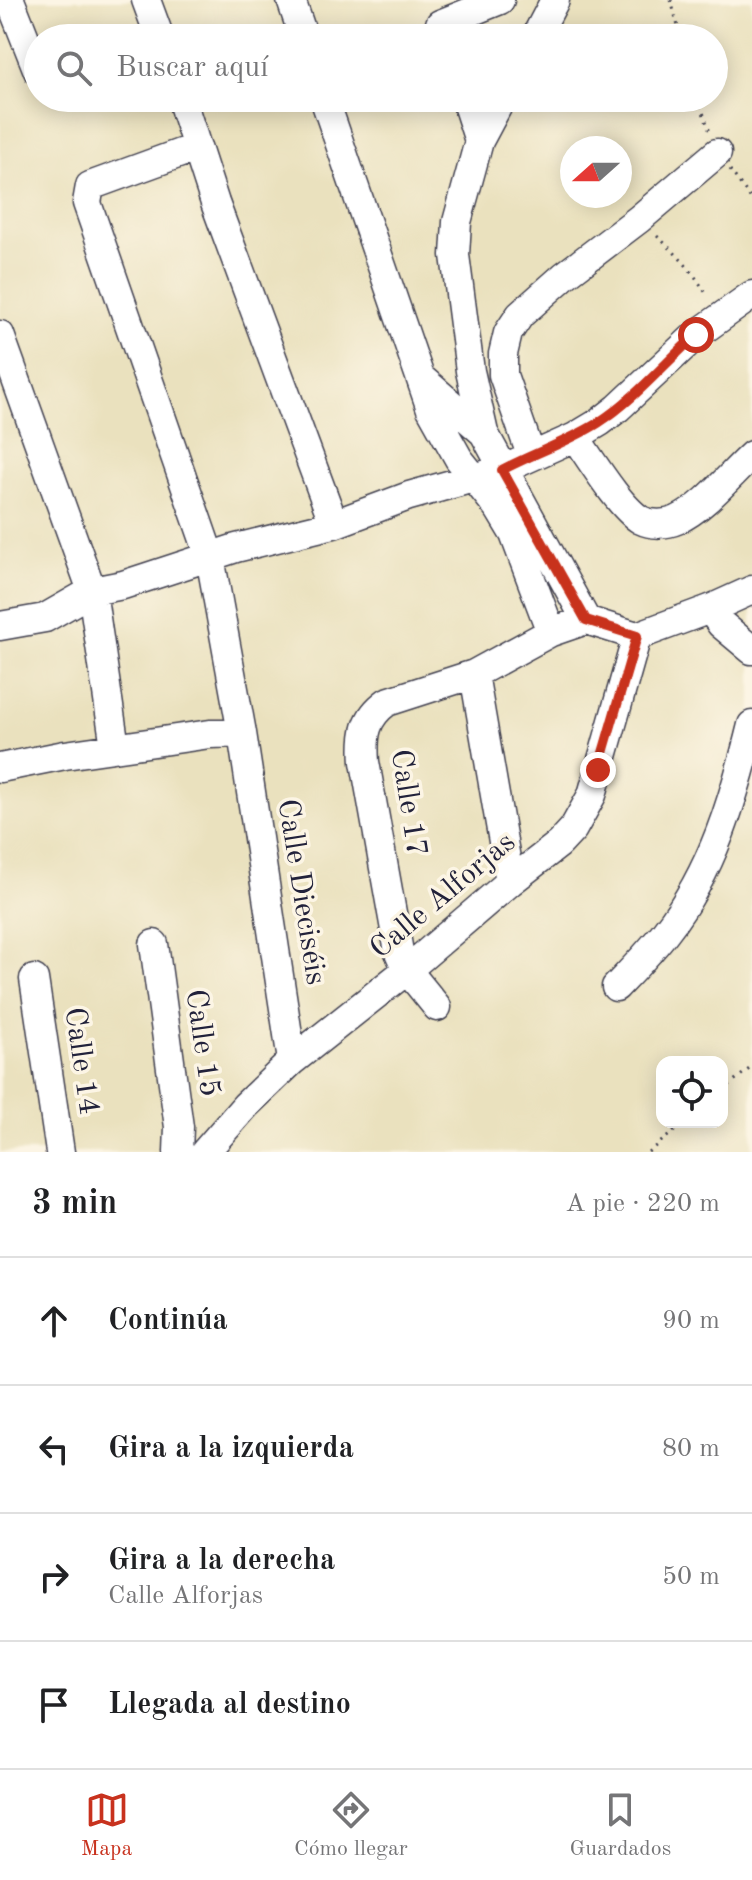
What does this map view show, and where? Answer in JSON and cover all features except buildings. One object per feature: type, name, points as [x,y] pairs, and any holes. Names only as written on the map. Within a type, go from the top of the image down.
[{"type":"street","points":[[10,0],[24,36]]},
{"type":"street","points":[[146,0],[155,24]]},
{"type":"street","points":[[291,0],[299,24]]},
{"type":"street","points":[[439,21],[500,0]]},
{"type":"street","points":[[542,24],[555,0]]},
{"type":"street","points":[[186,112],[215,203],[334,524]]},
{"type":"street","points":[[329,112],[431,409],[446,439],[489,474],[586,620]]},
{"type":"street","points":[[470,112],[479,141]]},
{"type":"street","points":[[495,112],[479,141],[460,208],[455,255],[470,371],[484,433],[489,474],[499,509],[514,534],[551,632]]},
{"type":"street","name":"Calle Dieciséis","points":[[197,147],[90,186],[87,203],[210,557],[242,733],[292,1061]]},
{"type":"street","points":[[531,455],[503,375],[503,354],[508,333],[520,315],[564,276],[639,219],[717,153]]},
{"type":"street","points":[[0,626],[45,618],[92,591],[123,585],[210,557],[334,524],[409,496],[489,474],[575,437],[618,408],[685,345],[752,295]]},
{"type":"street","points":[[0,335],[92,591],[115,747]]},
{"type":"street","points":[[420,378],[484,433]]},
{"type":"street","points":[[575,437],[628,510],[642,521],[660,524],[674,522],[691,512],[752,455]]},
{"type":"street","points":[[510,882],[474,674],[551,632],[586,620],[637,636],[752,590]]},
{"type":"street","points":[[710,609],[721,624],[752,650]]},
{"type":"street","name":"Calle Alforjas","points":[[205,1152],[246,1105],[292,1061],[559,844],[592,795],[637,636]]},
{"type":"street","name":"Calle 17","points":[[437,1007],[407,970],[399,952],[363,742],[369,719],[387,702],[474,674]]},
{"type":"street","points":[[616,987],[667,930],[693,891],[727,819],[752,725]]},
{"type":"street","points":[[0,768],[115,747],[210,734],[242,733]]},
{"type":"street","name":"Calle 15","points":[[154,944],[179,1127],[178,1152]]},
{"type":"street","name":"Calle 14","points":[[34,979],[60,1152]]},
{"type":"path","points":[[671,0],[677,24]]},
{"type":"path","points":[[639,219],[680,256],[697,278],[719,318]]},
{"type":"path","points":[[728,1085],[752,1067]]},
{"type":"path","points":[[651,1152],[679,1128]]},
{"type":"route","points":[[598,770],[637,636],[586,620],[502,470],[575,437],[600,422],[696,335]]}]
